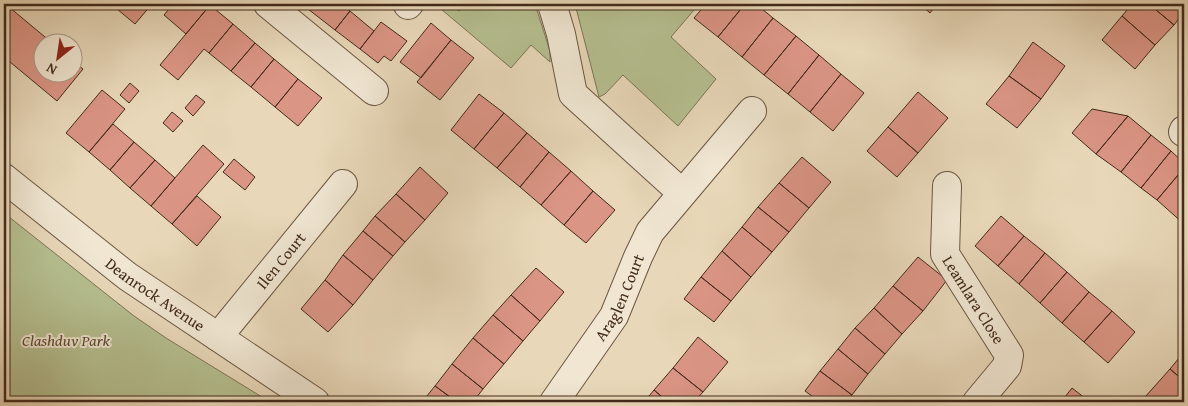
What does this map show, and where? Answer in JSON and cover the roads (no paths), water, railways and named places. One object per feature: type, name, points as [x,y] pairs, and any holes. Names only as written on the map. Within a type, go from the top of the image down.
[{"type":"street","points":[[268,4],[374,91]]},
{"type":"street","points":[[552,4],[561,34],[573,94],[682,193]]},
{"type":"street","name":"Araglen Court","points":[[554,402],[614,316],[650,232],[752,111]]},
{"type":"street","name":"Deanrock Avenue","points":[[4,178],[127,276],[315,402]]},
{"type":"street","name":"Ilen Court","points":[[218,337],[343,184]]},
{"type":"street","name":"Leamlara Close","points":[[947,186],[945,254],[1010,355],[1007,366],[977,402]]},
{"type":"park label","name":"Clashduv Park","points":[[66,340]]}]
